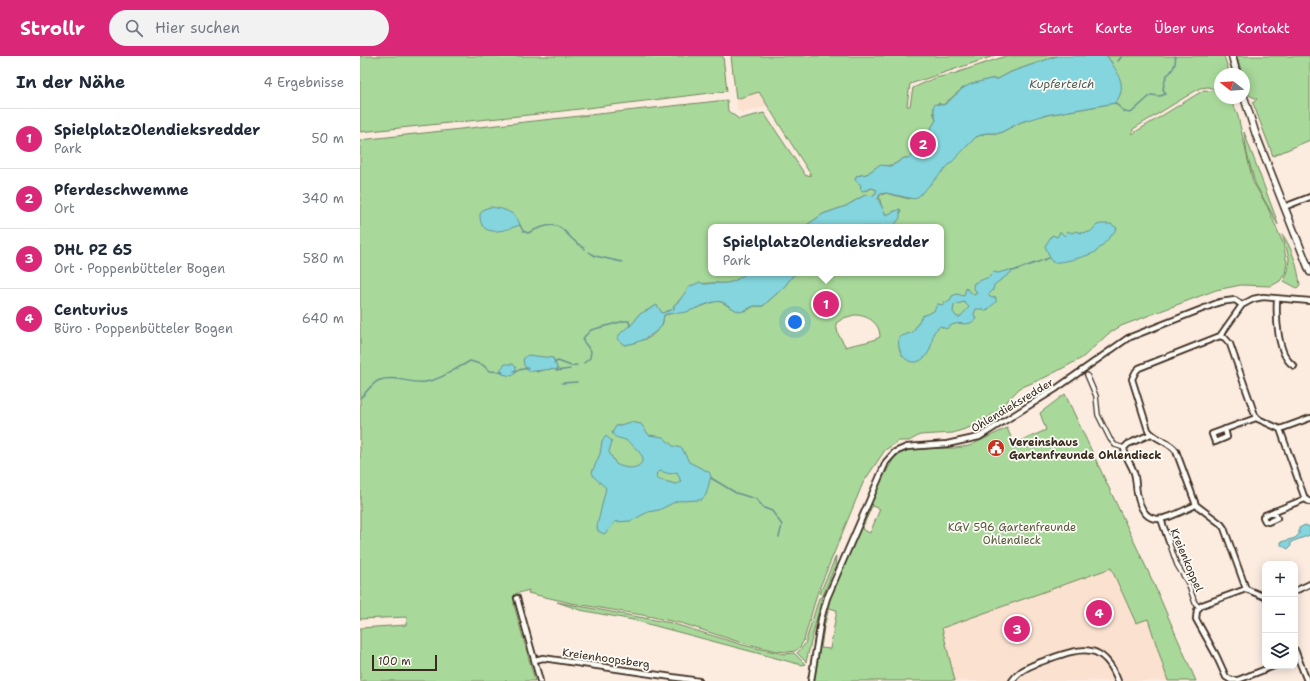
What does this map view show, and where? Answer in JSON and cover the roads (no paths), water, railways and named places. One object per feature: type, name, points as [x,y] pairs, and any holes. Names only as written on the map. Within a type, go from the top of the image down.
[{"type":"main road","points":[[1232,57],[1235,68]]},
{"type":"main road","points":[[1246,104],[1256,135],[1310,272]]},
{"type":"street","points":[[1284,207],[1310,197]]},
{"type":"street","points":[[1262,596],[1246,589],[1224,528],[1196,505],[1176,451],[1172,446],[1151,434],[1132,384],[1132,379],[1139,368],[1220,336],[1242,305],[1247,301],[1259,298],[1310,301]]},
{"type":"street","points":[[1277,299],[1277,331],[1288,362],[1294,366]]},
{"type":"street","name":"Ohlendieksredder","points":[[811,681],[821,620],[827,598],[886,462],[895,452],[907,447],[948,444],[979,437],[1057,388],[1128,338],[1220,302],[1235,300],[1242,305]]},
{"type":"street","points":[[1220,336],[1225,338],[1230,344],[1256,418]]},
{"type":"street","points":[[1087,375],[1096,396],[1098,415],[1110,439],[1115,445],[1124,448]]},
{"type":"street","points":[[1224,429],[1256,418],[1280,429],[1310,418]]},
{"type":"street","points":[[1280,429],[1305,499],[1310,502]]},
{"type":"street","points":[[1124,448],[1128,444],[1151,434]]},
{"type":"street","points":[[1124,448],[1135,476],[1137,494],[1145,513],[1152,519],[1161,519],[1196,505]]},
{"type":"street","points":[[1274,511],[1305,499]]},
{"type":"street","name":"Kreienkoppel","points":[[1161,519],[1177,565],[1188,583],[1195,603],[1199,607]]},
{"type":"street","points":[[1298,590],[1310,584]]},
{"type":"street","name":"Kreienkoppel","points":[[1199,607],[1246,589]]},
{"type":"street","points":[[517,598],[540,681]]},
{"type":"street","name":"Kreienkoppel","points":[[1199,607],[1196,619],[1216,655],[1224,675],[1228,680],[1238,680],[1266,669]]},
{"type":"street","points":[[1012,681],[1020,672],[1038,662],[1070,652],[1086,649],[1096,652],[1106,658],[1113,668],[1118,681]]},
{"type":"street","name":"Kreienhoopsberg","points":[[535,660],[543,658],[699,681]]},
{"type":"street","points":[[1298,662],[1307,681]]},
{"type":"water","name":"Kupferteich","points":[[1057,56],[1107,56],[1118,73],[1121,91],[1115,103],[1041,116],[1021,122],[1000,133],[986,133],[976,137],[919,196],[914,199],[886,193],[880,194],[878,199],[886,215],[900,209],[900,218],[895,224],[808,224],[823,214],[846,206],[865,195],[874,196],[877,190],[872,188],[863,191],[860,189],[861,185],[855,180],[856,176],[867,174],[879,165],[890,166],[895,164],[904,158],[909,158],[918,150],[936,120],[933,107],[935,104],[943,105],[947,103],[963,88],[971,84],[990,79],[998,79],[1011,72]]},
{"type":"water","points":[[490,207],[499,208],[512,214],[516,217],[520,225],[501,231],[489,230],[484,227],[481,222],[480,214],[484,209]]},
{"type":"water","points":[[1111,224],[1117,228],[1097,251],[1074,259],[1061,262],[1052,262],[1045,246],[1052,235],[1057,237],[1060,232],[1065,236],[1068,231],[1072,233],[1076,231],[1081,233],[1090,232],[1097,225]]},
{"type":"water","points":[[1009,270],[1013,271],[994,285],[993,290],[988,295],[992,298],[996,297],[996,302],[986,311],[983,309],[976,309],[974,314],[976,319],[970,323],[951,325],[946,329],[940,326],[934,332],[929,351],[923,359],[917,362],[912,362],[903,356],[900,351],[899,337],[913,332],[922,316],[934,311],[937,304],[944,305],[944,301],[946,303],[950,301],[952,296],[957,294],[964,296],[966,288],[974,295],[977,293],[973,287],[974,283],[989,277],[994,272],[998,273]],"holes":[[[964,302],[969,307],[960,317],[957,317],[953,312],[954,305]]]},
{"type":"water","points":[[741,276],[793,276],[784,287],[763,306],[754,306],[741,312],[718,301],[686,312],[664,315],[662,326],[640,341],[624,345],[617,339],[622,332],[634,322],[638,315],[657,305],[662,313],[674,309],[674,305],[679,301],[689,287],[700,282],[706,284],[728,283]]},
{"type":"water","points":[[528,355],[553,358],[558,370],[550,369],[528,371],[524,365],[523,359]]},
{"type":"water","points":[[505,364],[513,364],[516,367],[516,373],[512,376],[502,374],[500,370]]},
{"type":"water","points":[[631,422],[641,424],[649,435],[663,437],[673,446],[682,448],[689,462],[709,472],[711,476],[706,495],[701,500],[677,501],[659,510],[648,512],[631,521],[615,522],[604,534],[598,531],[597,526],[606,488],[594,477],[592,472],[600,454],[602,441],[606,436],[612,441],[609,452],[616,464],[620,466],[628,468],[636,467],[642,462],[643,458],[629,442],[617,438],[612,433],[616,426]],"holes":[[[660,471],[670,474],[677,472],[681,482],[676,484],[657,479],[656,474]]]},
{"type":"water","points":[[1305,525],[1310,527],[1310,535],[1291,542],[1291,546],[1288,549],[1281,545],[1281,542],[1295,538],[1299,534],[1299,528]]},
{"type":"waterway","points":[[1118,61],[1122,56]]},
{"type":"waterway","points":[[1115,103],[1125,112],[1131,113],[1151,95],[1160,96],[1166,94],[1163,89],[1166,76],[1174,68],[1175,56]]},
{"type":"waterway","points":[[520,225],[523,231],[528,233],[540,228],[555,226],[560,228],[585,249]]},
{"type":"waterway","points":[[589,252],[595,256],[622,262]]},
{"type":"waterway","points":[[1013,271],[1049,258]]},
{"type":"waterway","points":[[584,363],[590,358],[591,351],[583,341],[584,337],[591,330],[624,321],[629,321],[630,326]]},
{"type":"waterway","points":[[360,398],[377,381],[391,378],[414,382],[431,381],[470,361],[483,365],[489,371],[503,372]]},
{"type":"waterway","points":[[554,363],[558,361],[571,366],[577,365]]},
{"type":"waterway","points":[[514,371],[528,368]]},
{"type":"waterway","points":[[556,371],[570,369]]},
{"type":"waterway","points":[[562,383],[577,382]]},
{"type":"waterway","points":[[711,478],[736,493],[756,499],[764,508],[772,511],[782,525],[779,537]]},
{"type":"place","name":"Pferdeschwemme","points":[[923,144]]},
{"type":"place","name":"SpielplatzOlendieksredder","points":[[826,304]]},
{"type":"place","name":"Vereinshaus Gartenfreunde Ohlendieck","points":[[996,448]]},
{"type":"place","name":"Centurius","points":[[1099,613]]},
{"type":"place","name":"DHL PZ 65","points":[[1017,629]]},
{"type":"park label","name":"KGV 596 Gartenfreunde Ohlendieck","points":[[1012,533]]}]
